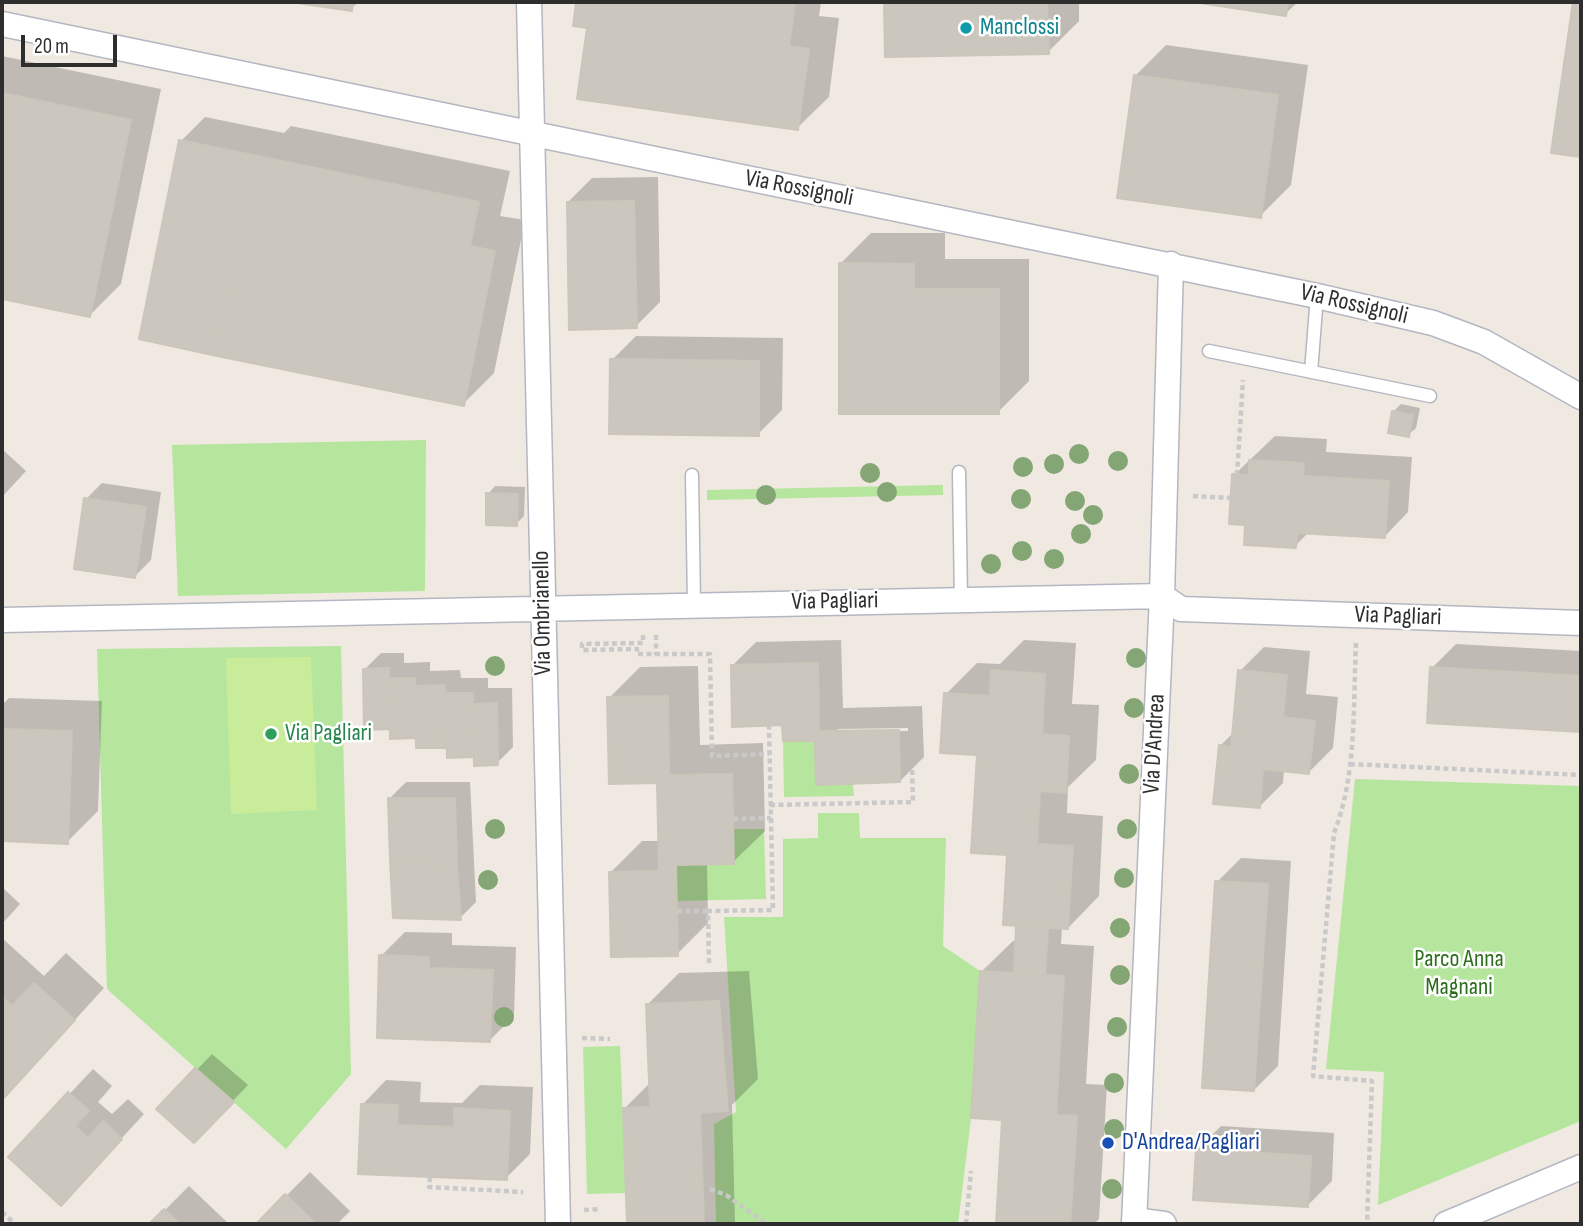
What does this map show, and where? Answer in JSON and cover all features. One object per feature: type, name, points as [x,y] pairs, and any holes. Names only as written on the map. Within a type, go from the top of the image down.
[{"type":"street","name":"Via Ombrianello","points":[[529,2],[558,1224]]},
{"type":"street","name":"Via Rossignoli","points":[[2,24],[1317,296],[1433,324],[1484,342],[1581,397]]},
{"type":"street","name":"Via D'Andrea","points":[[1134,1222],[1162,596],[1171,264]]},
{"type":"street","name":"Via Pagliari","points":[[2,620],[1162,596],[1181,609],[1581,623]]},
{"type":"street","points":[[1446,1224],[1581,1167]]},
{"type":"street","points":[[1134,1222],[1164,1224]]},
{"type":"lane","points":[[1311,372],[1317,296]]},
{"type":"lane","points":[[1209,351],[1430,396]]},
{"type":"lane","points":[[960,472],[961,600]]},
{"type":"lane","points":[[692,475],[694,605]]},
{"type":"path","points":[[1237,475],[1244,358]]},
{"type":"path","points":[[1165,492],[1231,498]]},
{"type":"path","points":[[642,606],[643,643],[582,644],[582,650],[637,649],[637,654],[710,654],[712,756],[769,754]]},
{"type":"path","points":[[1358,616],[1350,764],[1343,811],[1334,833],[1312,1076],[1372,1081],[1367,1224]]},
{"type":"path","points":[[677,911],[773,910],[769,726]]},
{"type":"path","points":[[1350,764],[1581,775]]},
{"type":"path","points":[[770,805],[913,802],[912,768]]},
{"type":"path","points":[[733,819],[771,818]]},
{"type":"path","points":[[708,911],[709,963]]},
{"type":"path","points":[[583,1038],[610,1039]]},
{"type":"path","points":[[966,1224],[971,1171]]},
{"type":"path","points":[[430,1177],[429,1187],[523,1192]]},
{"type":"path","points":[[710,1189],[726,1195],[767,1224]]},
{"type":"path","points":[[587,1209],[601,1209]]},
{"type":"path","points":[[2,1212],[15,1224]]},
{"type":"green space","points":[[426,440],[425,591],[178,596],[172,445]]},
{"type":"green space","points":[[943,485],[943,495],[707,500],[707,490]]},
{"type":"green space","points":[[341,646],[351,1074],[286,1149],[107,989],[97,649]]},
{"type":"green space","name":"Via Pagliari","points":[[311,657],[317,810],[231,814],[226,658]]},
{"type":"green space","points":[[783,741],[815,741],[816,784],[853,784],[854,796],[784,797]]},
{"type":"green space","name":"Parco Anna Magnani","points":[[1355,779],[1581,786],[1581,1121],[1378,1205],[1384,1072],[1326,1069]]},
{"type":"green space","points":[[818,813],[859,813],[860,838],[946,838],[943,946],[980,971],[971,1118],[958,1224],[716,1224],[714,1124],[736,1112],[724,917],[783,917],[783,839],[818,838]]},
{"type":"green space","points":[[734,829],[764,829],[766,899],[677,901],[676,865],[734,864]]},
{"type":"green space","points":[[620,1046],[626,1193],[587,1194],[583,1047]]},
{"type":"building","points":[[290,2],[353,2],[352,11]]},
{"type":"building","points":[[576,2],[795,2],[789,46],[809,49],[798,130],[577,99],[587,28],[573,26]]},
{"type":"building","name":"Manclossi","points":[[884,2],[1047,2],[1049,54],[885,57]]},
{"type":"building","points":[[1193,2],[1288,2],[1286,16]]},
{"type":"building","points":[[1573,2],[1581,2],[1581,157],[1551,153]]},
{"type":"building","points":[[1134,75],[1278,95],[1261,218],[1117,198]]},
{"type":"building","points":[[2,93],[131,120],[90,317],[2,299]]},
{"type":"building","points":[[179,140],[258,156],[217,356],[139,339]]},
{"type":"building","points":[[258,156],[479,202],[470,246],[495,251],[464,406],[217,356]]},
{"type":"building","points":[[634,201],[637,328],[569,330],[567,202]]},
{"type":"building","points":[[839,263],[914,264],[914,289],[999,289],[999,414],[839,414]]},
{"type":"building","points":[[610,359],[759,361],[759,436],[609,434]]},
{"type":"building","points":[[1392,411],[1413,415],[1409,437],[1388,433]]},
{"type":"building","points":[[1249,460],[1304,463],[1303,476],[1389,481],[1385,538],[1297,533],[1296,548],[1244,545],[1245,525],[1229,524],[1232,474],[1249,475]]},
{"type":"building","points":[[486,493],[518,494],[517,526],[486,525]]},
{"type":"building","points":[[84,498],[146,507],[135,578],[74,569]]},
{"type":"building","points":[[818,663],[819,731],[899,730],[900,782],[816,785],[815,741],[783,741],[782,725],[732,727],[731,665]]},
{"type":"building","points":[[1430,667],[1581,676],[1581,732],[1427,723]]},
{"type":"building","points":[[389,668],[390,729],[364,730],[363,669]]},
{"type":"building","points":[[991,670],[1045,674],[1042,734],[1069,736],[1066,793],[1040,791],[1037,844],[1073,846],[1068,929],[1003,925],[1007,855],[971,853],[977,755],[940,753],[944,693],[990,696]]},
{"type":"building","points":[[1238,670],[1287,675],[1283,717],[1315,721],[1309,774],[1263,769],[1260,808],[1213,804],[1219,745],[1231,747]]},
{"type":"building","points":[[389,678],[415,678],[416,738],[390,739]]},
{"type":"building","points":[[445,685],[446,748],[416,748],[415,686]]},
{"type":"building","points":[[445,693],[473,693],[474,757],[447,758]]},
{"type":"building","points":[[668,696],[669,775],[732,774],[734,864],[676,865],[678,956],[611,957],[609,872],[659,871],[657,783],[609,784],[607,697]]},
{"type":"building","points":[[497,703],[498,765],[474,766],[473,704]]},
{"type":"building","points":[[2,729],[72,731],[68,844],[2,841]]},
{"type":"building","points":[[388,798],[455,798],[457,867],[390,860]]},
{"type":"building","points":[[390,860],[457,867],[461,920],[393,918]]},
{"type":"building","points":[[1215,881],[1268,884],[1254,1091],[1202,1088]]},
{"type":"building","points":[[1016,926],[1048,928],[1045,975],[1014,973]]},
{"type":"building","points":[[379,955],[429,957],[429,968],[493,970],[490,1042],[377,1038]]},
{"type":"building","points":[[980,971],[1064,976],[1056,1115],[1077,1116],[1070,1224],[996,1224],[1002,1120],[971,1118]]},
{"type":"building","points":[[34,983],[75,1020],[2,1100],[2,997],[12,1006]]},
{"type":"building","points":[[719,1001],[728,1111],[700,1113],[704,1224],[627,1224],[623,1108],[650,1107],[646,1004]]},
{"type":"building","points":[[195,1068],[234,1102],[194,1143],[156,1109]]},
{"type":"building","points":[[68,1092],[89,1111],[75,1126],[88,1138],[103,1121],[122,1139],[61,1206],[8,1157]]},
{"type":"building","points":[[361,1104],[398,1105],[397,1125],[454,1127],[454,1108],[510,1111],[507,1180],[358,1174]]},
{"type":"building","points":[[1196,1149],[1311,1156],[1308,1207],[1193,1200]]},
{"type":"building","points":[[285,1194],[316,1224],[256,1224]]},
{"type":"building","points":[[164,1209],[180,1224],[149,1224]]},
{"type":"place","name":"Manclossi","points":[[966,28]]},
{"type":"place","name":"Via Pagliari","points":[[271,734]]},
{"type":"place","name":"D'Andrea/Pagliari","points":[[1108,1143]]}]
